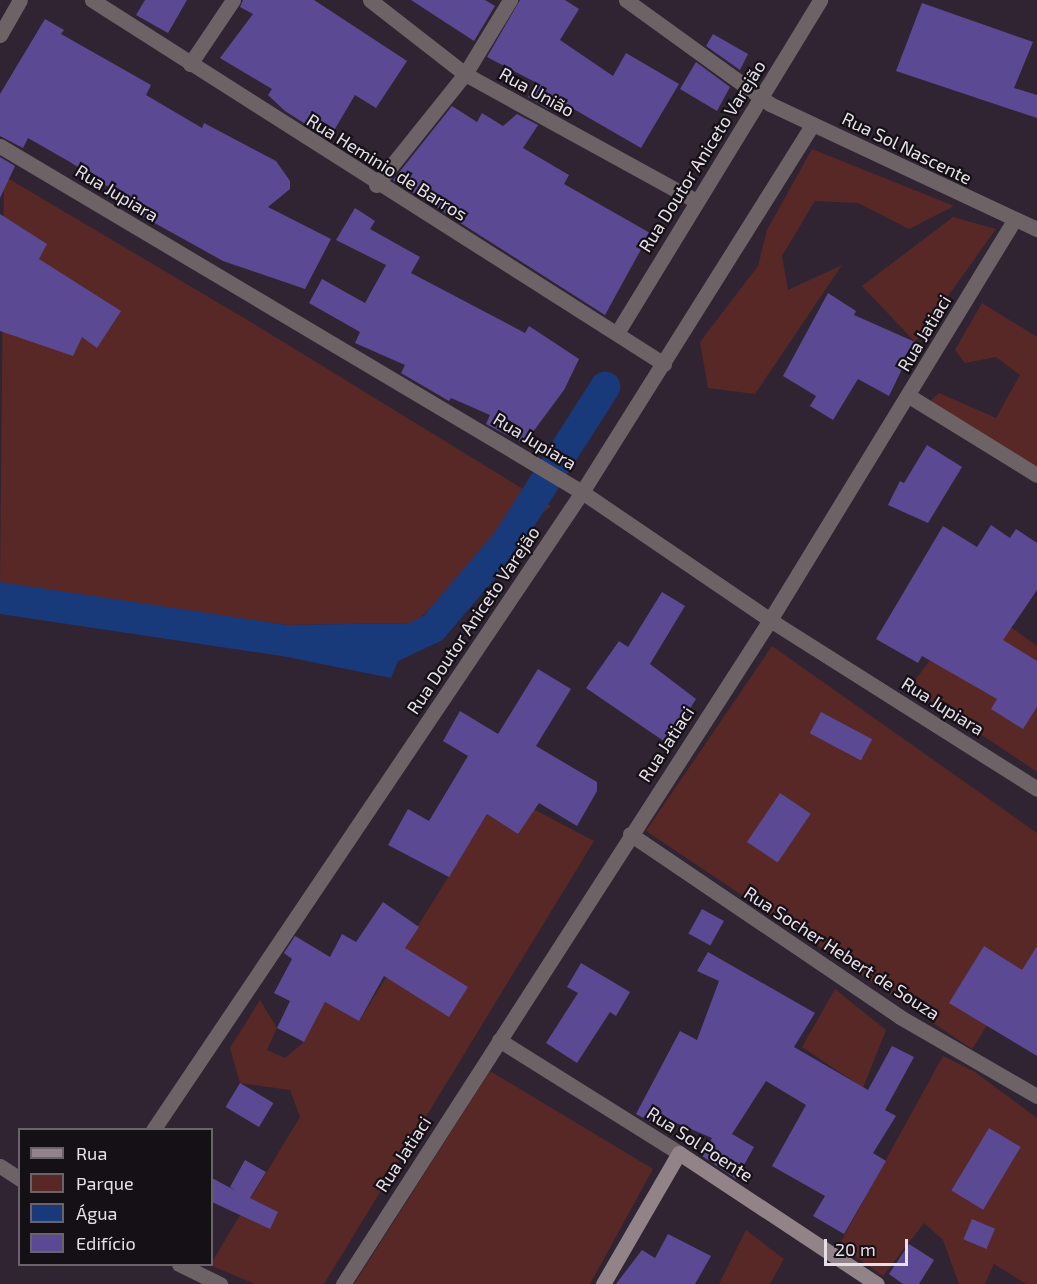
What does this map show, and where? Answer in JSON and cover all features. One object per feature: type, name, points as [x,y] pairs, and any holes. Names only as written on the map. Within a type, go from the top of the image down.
[{"type":"street","points":[[0,35],[20,0]]},
{"type":"street","name":"Rua Heminio de Barros","points":[[92,0],[376,185],[622,336],[657,360]]},
{"type":"street","points":[[190,64],[233,0]]},
{"type":"street","name":"Rua União","points":[[370,0],[465,74],[696,201]]},
{"type":"street","points":[[376,185],[465,74],[510,0]]},
{"type":"street","name":"Rua Sol Nascente","points":[[626,0],[766,101],[1014,221],[1037,229]]},
{"type":"street","name":"Rua Doutor Aniceto Varejão","points":[[622,336],[696,201],[766,101],[820,0]]},
{"type":"street","name":"Rua Doutor Aniceto Varejão","points":[[154,1128],[582,492],[657,360],[806,121]]},
{"type":"street","name":"Rua Jupiara","points":[[0,146],[529,459],[582,492],[770,620],[1037,789]]},
{"type":"street","name":"Rua Jatiaci","points":[[343,1284],[630,834],[770,620],[1014,221]]},
{"type":"street","points":[[909,396],[1037,476]]},
{"type":"street","name":"Rua Socher Hebert de Souza","points":[[630,834],[900,1017],[1037,1096]]},
{"type":"street","name":"Rua Sol Poente","points":[[499,1040],[679,1153],[877,1284]]},
{"type":"street","points":[[603,1284],[679,1153]]},
{"type":"street","points":[[0,1166],[18,1178]]},
{"type":"street","points":[[183,1266],[220,1284]]},
{"type":"green space","points":[[812,149],[954,206],[909,229],[858,203],[815,201],[782,256],[788,290],[842,265],[755,394],[708,388],[700,342],[758,266],[767,230]]},
{"type":"green space","points":[[4,176],[244,318],[551,506],[414,623],[287,625],[0,584]]},
{"type":"green space","points":[[953,217],[996,229],[915,342],[862,286]]},
{"type":"green space","points":[[982,303],[1037,337],[1037,475],[929,402],[939,393],[996,418],[1020,375],[996,357],[965,363],[955,350]]},
{"type":"green space","points":[[1008,625],[1037,646],[1037,772],[910,687],[930,660]]},
{"type":"green space","points":[[772,646],[1037,833],[1037,947],[972,1049],[646,831]]},
{"type":"green space","points":[[501,792],[594,841],[324,1284],[255,1284],[212,1266],[213,1260],[300,1117],[290,1090],[240,1083],[230,1048],[260,1000],[277,1028],[267,1050],[285,1058],[304,1042],[325,1002],[359,1021]]},
{"type":"green space","points":[[835,989],[886,1030],[863,1088],[802,1047]]},
{"type":"green space","points":[[943,1056],[975,1072],[1037,1118],[1037,1284],[1026,1284],[994,1264],[985,1284],[959,1284],[943,1240],[924,1223],[883,1276],[839,1245]]},
{"type":"green space","points":[[490,1071],[653,1169],[590,1284],[354,1284]]},
{"type":"green space","points":[[746,1230],[784,1259],[770,1284],[719,1284]]},
{"type":"water","points":[[0,582],[287,625],[414,623],[391,678],[282,656],[0,614]]},
{"type":"building","points":[[145,0],[187,0],[168,33],[136,15]]},
{"type":"building","points":[[243,0],[314,0],[407,61],[376,108],[355,95],[329,139],[285,111],[268,95],[272,89],[220,58],[253,14],[240,7]]},
{"type":"building","points":[[411,0],[485,0],[495,6],[474,41]]},
{"type":"building","points":[[520,0],[565,0],[579,9],[560,40],[613,76],[626,53],[679,84],[641,148],[565,104],[554,100],[548,109],[528,97],[537,83],[487,57]]},
{"type":"building","points":[[922,3],[1033,42],[1014,88],[1037,95],[1037,118],[896,71]]},
{"type":"building","points":[[45,19],[64,30],[61,34],[151,85],[146,95],[202,128],[204,123],[276,161],[290,181],[290,189],[268,207],[331,239],[305,289],[223,261],[106,196],[110,188],[28,138],[23,148],[0,136],[0,94]]},
{"type":"building","points":[[713,34],[748,54],[740,70],[706,46]]},
{"type":"building","points":[[696,62],[730,87],[717,111],[680,89]]},
{"type":"building","points":[[452,106],[477,122],[482,113],[503,126],[517,114],[538,125],[523,148],[569,175],[564,184],[650,233],[605,315],[393,180]]},
{"type":"building","points":[[0,157],[15,166],[0,198]]},
{"type":"building","points":[[355,208],[375,221],[370,229],[420,257],[411,273],[525,333],[529,326],[579,359],[564,390],[524,444],[486,424],[490,415],[451,398],[449,401],[401,373],[405,365],[355,343],[360,332],[309,303],[322,279],[365,303],[386,265],[336,240]]},
{"type":"building","points":[[0,214],[47,244],[39,259],[121,311],[97,348],[82,337],[73,356],[0,331]]},
{"type":"building","points":[[828,293],[856,311],[854,315],[915,342],[889,396],[858,379],[833,420],[810,406],[816,396],[783,376]]},
{"type":"building","points":[[927,445],[962,467],[928,523],[888,505],[900,481],[904,483]]},
{"type":"building","points":[[991,525],[1010,538],[1016,529],[1037,543],[1037,590],[1003,640],[1037,661],[1037,707],[1023,729],[991,709],[997,699],[922,656],[918,663],[876,639],[943,526],[977,547]]},
{"type":"building","points":[[662,592],[685,606],[650,664],[696,699],[668,744],[586,688],[619,641],[628,647]]},
{"type":"building","points":[[538,669],[571,689],[536,746],[597,782],[597,791],[577,826],[539,803],[518,834],[487,814],[449,877],[388,845],[408,809],[429,821],[468,756],[443,741],[460,711],[498,734]]},
{"type":"building","points":[[821,712],[872,739],[861,760],[810,733]]},
{"type":"building","points":[[780,793],[811,814],[778,863],[747,842]]},
{"type":"building","points":[[383,902],[419,927],[405,948],[468,987],[449,1017],[384,976],[359,1021],[325,1002],[304,1042],[277,1028],[290,1001],[274,993],[292,959],[284,953],[295,936],[330,957],[342,934],[356,942]]},
{"type":"building","points":[[702,909],[724,921],[710,946],[688,933]]},
{"type":"building","points":[[984,946],[1022,970],[1037,946],[1037,1056],[949,1003]]},
{"type":"building","points":[[708,952],[815,1013],[794,1047],[868,1090],[892,1046],[914,1057],[885,1110],[896,1116],[873,1153],[886,1161],[844,1234],[813,1216],[825,1196],[772,1166],[806,1105],[766,1081],[732,1134],[754,1147],[736,1179],[702,1156],[712,1138],[667,1119],[662,1128],[636,1114],[680,1031],[697,1040],[719,981],[697,971]]},
{"type":"building","points":[[581,963],[630,992],[616,1016],[610,1012],[577,1063],[546,1043],[578,993],[567,987]]},
{"type":"building","points":[[240,1083],[273,1103],[259,1127],[226,1107]]},
{"type":"building","points":[[989,1128],[1021,1147],[983,1210],[951,1191]]},
{"type":"building","points":[[245,1160],[266,1172],[250,1198],[278,1212],[270,1229],[213,1202],[213,1179],[236,1191],[230,1187]]},
{"type":"building","points":[[972,1219],[995,1229],[986,1249],[963,1239]]},
{"type":"building","points":[[668,1234],[711,1256],[695,1284],[616,1284],[642,1250],[655,1258]]},
{"type":"building","points":[[909,1244],[934,1260],[919,1284],[903,1284],[889,1274]]},
{"type":"waterway","points":[[370,653],[378,654],[433,628],[507,541],[605,387]]}]
